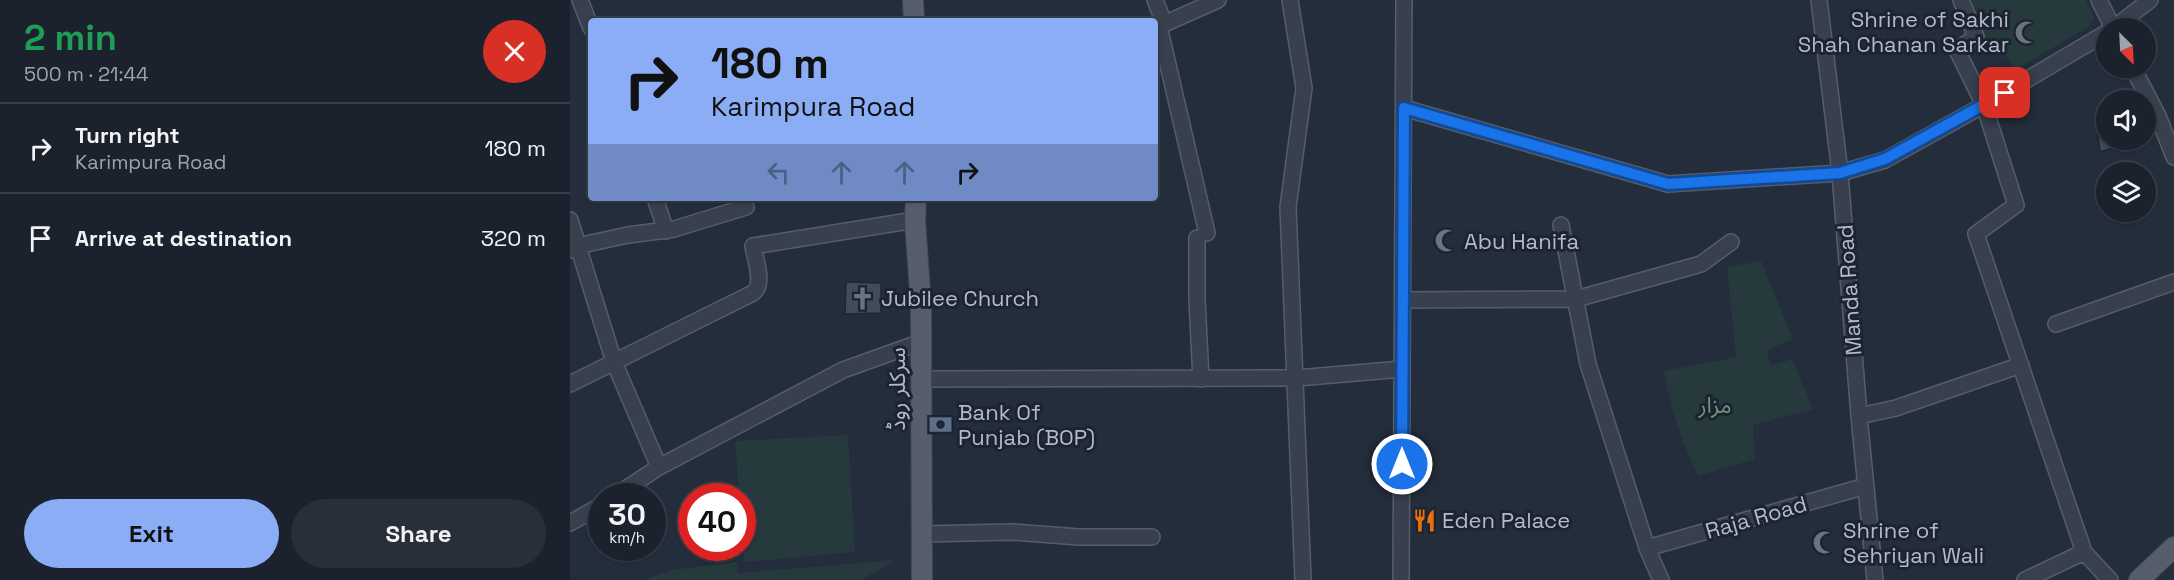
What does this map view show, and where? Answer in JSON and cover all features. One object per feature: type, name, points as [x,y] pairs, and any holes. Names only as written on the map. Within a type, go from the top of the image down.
[{"type":"main road","points":[[913,0],[914,18]]},
{"type":"main road","name":"سرکلر روڈ","points":[[916,201],[921,342],[922,580]]},
{"type":"main road","points":[[2139,580],[2174,547]]},
{"type":"main road","points":[[2152,580],[2174,558]]},
{"type":"street","points":[[579,0],[588,21]]},
{"type":"street","points":[[1155,0],[1158,18]]},
{"type":"street","points":[[1201,379],[1197,300],[1202,236],[1159,26],[1218,0]]},
{"type":"street","points":[[1290,0],[1304,88],[1288,207],[1304,580]]},
{"type":"street","points":[[1401,580],[1404,0]]},
{"type":"street","name":"Manda Road","points":[[1819,0],[1840,173],[1859,416],[1875,580]]},
{"type":"street","points":[[1961,0],[1976,37],[1957,50],[1984,105],[2016,205],[1976,234],[2084,552],[2110,580]]},
{"type":"street","points":[[2099,0],[2109,18]]},
{"type":"street","points":[[2127,18],[2150,0]]},
{"type":"street","points":[[1404,108],[1668,184],[1840,173],[1885,159],[1984,105],[2096,39]]},
{"type":"street","points":[[2138,78],[2158,116],[2174,157]]},
{"type":"street","points":[[656,201],[666,231]]},
{"type":"street","points":[[573,248],[628,235],[666,231],[746,207]]},
{"type":"street","points":[[570,220],[573,248],[614,362],[659,467]]},
{"type":"street","points":[[570,384],[758,289],[753,246],[915,220]]},
{"type":"street","points":[[1561,225],[1588,364],[1647,548],[1661,580]]},
{"type":"street","points":[[1403,300],[1576,299],[1701,264],[1731,242]]},
{"type":"street","points":[[2056,324],[2174,282]]},
{"type":"street","points":[[635,483],[659,467],[843,370],[921,342]]},
{"type":"street","points":[[1859,416],[1896,408],[2021,365]]},
{"type":"street","points":[[921,379],[1297,378],[1402,369]]},
{"type":"street","name":"Raja Road","points":[[1647,548],[1866,486]]},
{"type":"street","points":[[570,523],[588,513]]},
{"type":"street","points":[[922,534],[1012,532],[1079,537],[1152,537]]},
{"type":"street","points":[[2025,580],[2084,552]]},
{"type":"green space","name":"Shrine of Sakhi Shah Chanan Sarkar","points":[[1961,0],[2086,0],[2094,18],[2090,26],[2015,70],[2002,48],[1995,52],[1976,37]]},
{"type":"green space","name":"مزار","points":[[1761,261],[1793,339],[1767,350],[1771,366],[1792,359],[1813,409],[1753,425],[1755,459],[1698,476],[1677,424],[1664,371],[1736,357],[1727,267]]},
{"type":"green space","points":[[848,435],[855,552],[756,561],[756,483],[738,483],[735,441]]},
{"type":"green space","points":[[896,560],[861,580],[643,580],[671,570],[738,562],[737,573]]},
{"type":"building","name":"Jubilee Church","points":[[846,282],[881,283],[881,313],[845,314]]},
{"type":"place","name":"Shrine of Sakhi Shah Chanan Sarkar","points":[[2027,32]]},
{"type":"place","name":"Abu Hanifa","points":[[1446,241]]},
{"type":"place","name":"Jubilee Church","points":[[863,298]]},
{"type":"place","name":"Bank Of Punjab (BOP)","points":[[940,425]]},
{"type":"place","name":"Eden Palace","points":[[1424,520]]},
{"type":"place","name":"Shrine of Sehriyan Wali","points":[[1825,543]]},
{"type":"route","points":[[1402,464],[1404,108],[1668,184],[1840,173],[1885,159],[2005,93]]}]
